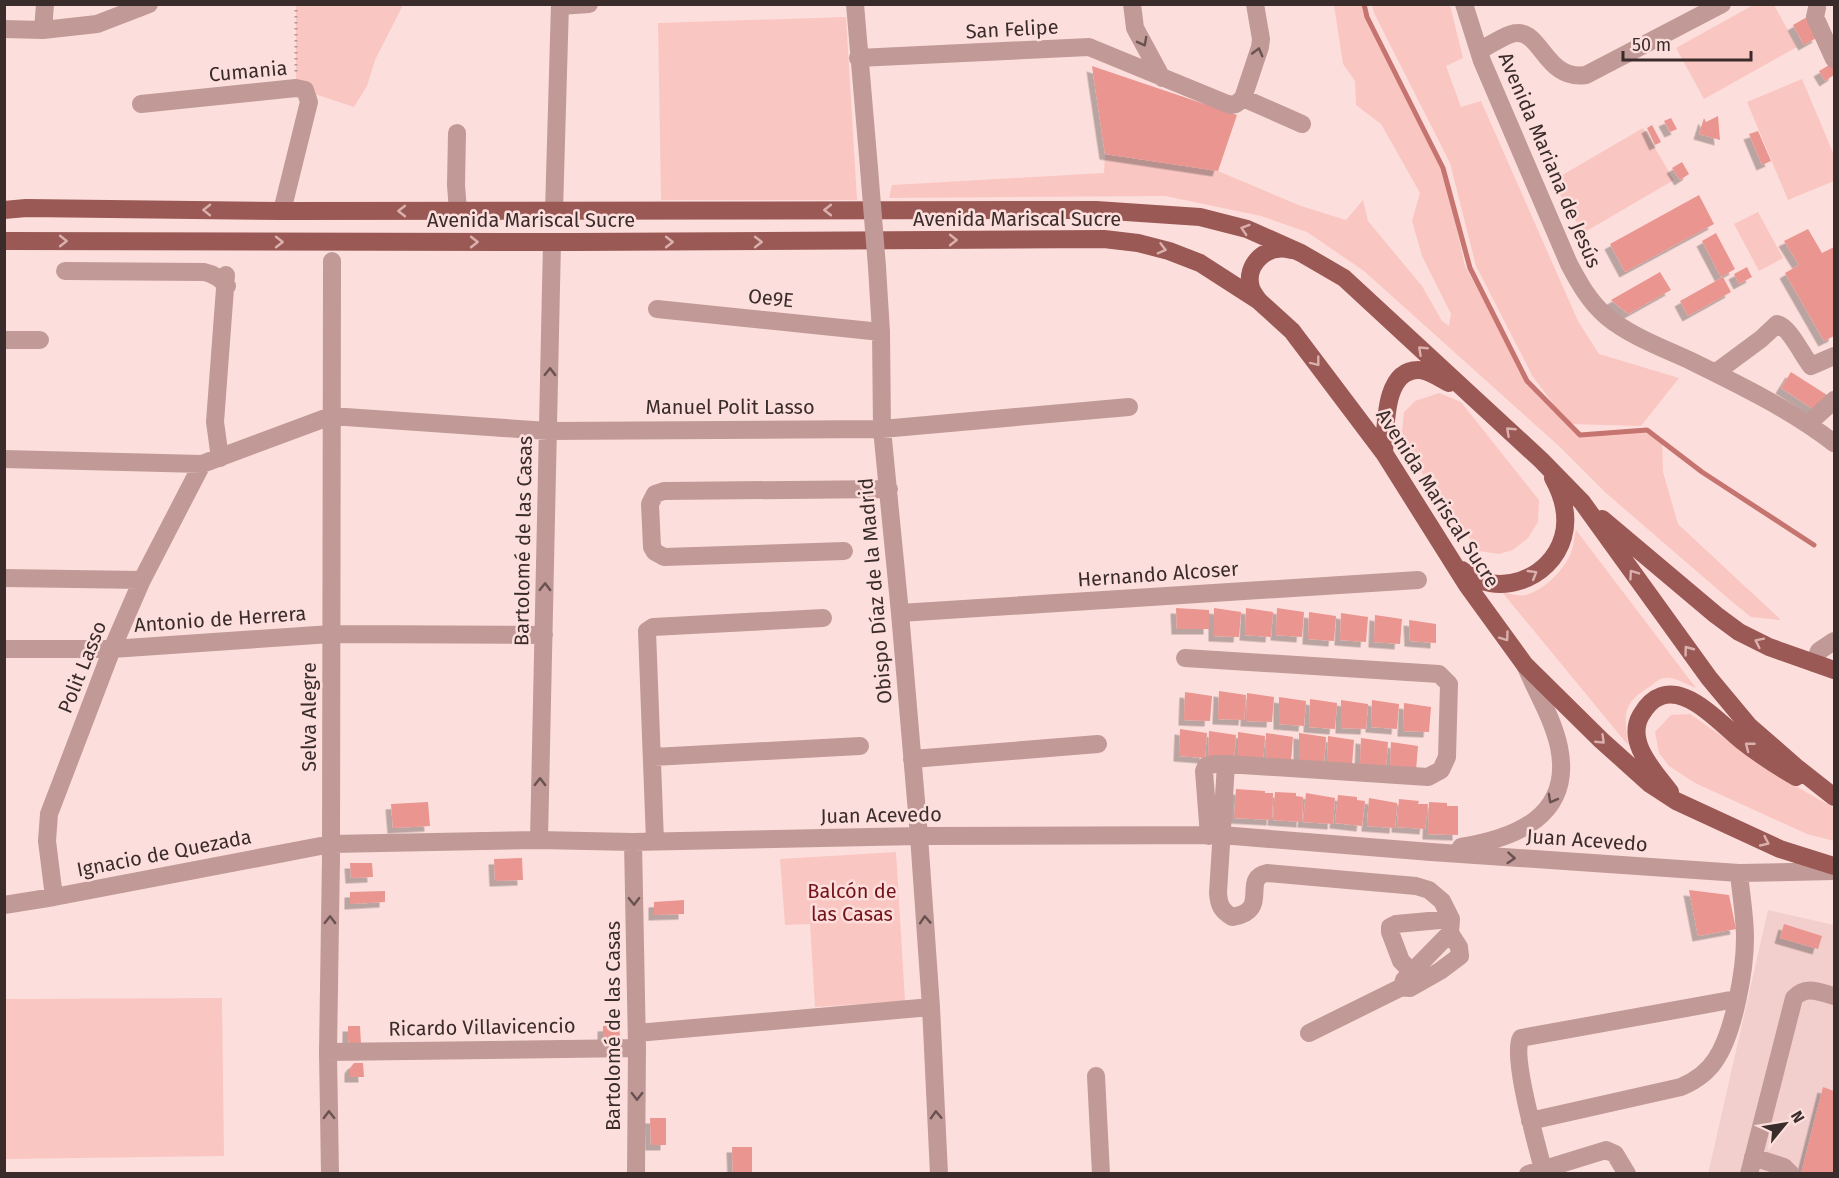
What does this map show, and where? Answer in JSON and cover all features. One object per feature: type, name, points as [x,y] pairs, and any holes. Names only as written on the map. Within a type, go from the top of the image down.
[{"type":"main road","name":"Avenida Mariscal Sucre","points":[[4,210],[26,208],[458,212],[1096,210],[1200,217],[1247,229],[1301,253],[1344,278],[1541,460],[1582,502],[1709,678],[1749,726],[1834,798]]},
{"type":"main road","name":"Avenida Mariscal Sucre","points":[[4,241],[552,242],[1104,239],[1138,243],[1169,251],[1200,263],[1258,301],[1292,332],[1384,453],[1467,585],[1525,665],[1621,759],[1650,784],[1676,801],[1780,849],[1834,866]]},
{"type":"main road","points":[[1258,301],[1251,290],[1250,279],[1257,260],[1265,253],[1275,249],[1285,248],[1301,253]]},
{"type":"main road","points":[[1384,453],[1389,401],[1398,378],[1406,372],[1420,369],[1465,389]]},
{"type":"main road","points":[[1447,553],[1463,572],[1479,582],[1501,585],[1521,581],[1540,571],[1554,556],[1563,537],[1566,515],[1562,495],[1541,460]]},
{"type":"main road","points":[[1582,502],[1716,615],[1740,632],[1769,647],[1834,670]]},
{"type":"main road","points":[[1676,801],[1641,750],[1636,731],[1637,722],[1648,705],[1660,697],[1671,694],[1687,697],[1703,707],[1774,765],[1834,798]]},
{"type":"street","points":[[43,30],[45,4]]},
{"type":"street","points":[[4,28],[43,30],[97,24],[148,4]]},
{"type":"street","points":[[554,211],[560,5],[589,4]]},
{"type":"street","name":"Obispo Díaz de la Madrid","points":[[855,4],[877,267],[881,332],[882,429],[900,613],[932,1007],[939,1173]]},
{"type":"street","points":[[1132,4],[1135,28],[1162,78]]},
{"type":"street","points":[[1255,4],[1261,39],[1260,47],[1243,98],[1302,124]]},
{"type":"street","name":"Avenida Mariana de Jesús","points":[[1464,4],[1479,51],[1569,264],[1585,294],[1607,316],[1629,332],[1715,373],[1832,436]]},
{"type":"street","points":[[1479,51],[1515,32],[1524,34],[1534,41],[1553,64],[1569,75],[1586,75],[1722,4]]},
{"type":"street","points":[[1817,8],[1815,17],[1834,58]]},
{"type":"street","name":"San Felipe","points":[[858,58],[1089,47],[1230,105],[1236,104],[1243,98]]},
{"type":"street","name":"Cumania","points":[[141,104],[296,88],[305,90],[309,102],[282,211]]},
{"type":"street","points":[[457,133],[458,212]]},
{"type":"street","name":"Bartolomé de las Casas","points":[[539,840],[552,242]]},
{"type":"street","name":"Selva Alegre","points":[[330,1173],[328,1052],[331,844],[332,261]]},
{"type":"street","points":[[65,271],[204,272],[226,281],[214,422],[220,458]]},
{"type":"street","name":"Oe9E","points":[[657,309],[881,332]]},
{"type":"street","points":[[1715,373],[1761,339],[1777,324],[1782,325],[1811,366],[1834,356]]},
{"type":"street","points":[[4,340],[40,340]]},
{"type":"street","points":[[1808,424],[1834,400]]},
{"type":"street","name":"Manuel Polit Lasso","points":[[332,416],[548,431],[882,429],[1129,407]]},
{"type":"street","points":[[4,459],[202,465],[332,416]]},
{"type":"street","name":"Polit Lasso","points":[[54,897],[47,841],[49,814],[112,650],[142,580],[202,465]]},
{"type":"street","points":[[844,551],[664,557],[655,552],[651,542],[651,499],[655,494],[664,491],[889,489]]},
{"type":"street","points":[[4,578],[142,580]]},
{"type":"street","name":"Hernando Alcoser","points":[[900,613],[1418,580]]},
{"type":"street","points":[[655,842],[646,634],[649,628],[823,618]]},
{"type":"street","points":[[331,634],[544,635]]},
{"type":"street","name":"Antonio de Herrera","points":[[4,649],[112,650],[331,634]]},
{"type":"street","points":[[1814,663],[1820,651],[1834,640]]},
{"type":"street","points":[[1185,658],[1439,675],[1449,684],[1447,757],[1441,770],[1428,777],[1226,764],[1215,835],[1219,906],[1232,917],[1243,915],[1251,909],[1256,879],[1260,874],[1267,873],[1416,886],[1429,890],[1442,901],[1459,947],[1460,956],[1440,971],[1410,988],[1390,927],[1396,924],[1450,926]]},
{"type":"street","name":"Juan Acevedo","points":[[1431,852],[1490,843],[1507,837],[1527,827],[1550,804],[1557,789],[1561,770],[1559,748],[1551,722],[1525,665]]},
{"type":"street","points":[[912,759],[1098,744]]},
{"type":"street","points":[[653,757],[860,746]]},
{"type":"street","name":"Juan Acevedo","points":[[331,844],[539,840],[655,842],[919,836],[1215,835],[1739,873]]},
{"type":"street","name":"Bartolomé de las Casas","points":[[633,842],[637,1041],[636,1173]]},
{"type":"street","name":"Ignacio de Quezada","points":[[4,905],[331,844]]},
{"type":"street","points":[[1530,1121],[1681,1087],[1705,1073],[1718,1057],[1729,1031],[1743,966],[1745,936],[1739,873],[1834,871]]},
{"type":"street","points":[[1308,1033],[1407,979]]},
{"type":"street","points":[[1791,1173],[1784,1167],[1751,1165],[1794,998],[1798,993],[1810,989],[1834,996]]},
{"type":"street","points":[[1627,1173],[1615,1154],[1606,1150],[1535,1171],[1518,1042],[1521,1038],[1736,999]]},
{"type":"street","name":"Ricardo Villavicencio","points":[[328,1052],[637,1041],[932,1007]]},
{"type":"street","points":[[1096,1076],[1101,1173]]},
{"type":"path","points":[[296,4],[296,88]]},
{"type":"shaded area","points":[[1768,910],[1834,925],[1834,1173],[1708,1174]]},
{"type":"green space","points":[[1755,4],[1774,5],[1797,47],[1704,99],[1676,48]]},
{"type":"green space","points":[[296,5],[403,5],[375,60],[367,86],[354,107],[296,88]]},
{"type":"green space","points":[[1334,5],[1364,5],[1367,17],[1443,168],[1465,266],[1527,381],[1564,418],[1533,377],[1476,266],[1450,163],[1372,5],[1450,5],[1463,58],[1446,66],[1461,107],[1481,101],[1578,321],[1599,354],[1679,378],[1641,426],[1569,424],[1580,435],[1641,431],[1662,441],[1663,472],[1678,524],[1781,620],[1751,617],[1730,600],[1606,493],[1560,447],[1364,271],[1307,232],[1261,216],[1165,196],[889,198],[892,185],[1104,173],[1105,154],[1218,171],[1301,206],[1346,220],[1363,200],[1368,221],[1422,286],[1442,321],[1449,326],[1451,314],[1422,256],[1412,221],[1420,193],[1381,124],[1356,105],[1355,81],[1343,64]]},
{"type":"green space","points":[[846,17],[857,200],[661,200],[658,23]]},
{"type":"green space","points":[[1802,79],[1834,155],[1834,181],[1788,200],[1747,102]]},
{"type":"green space","points":[[1643,128],[1674,180],[1583,233],[1552,181]]},
{"type":"green space","points":[[1758,212],[1783,258],[1759,271],[1734,224]]},
{"type":"green space","points":[[1439,393],[1461,402],[1539,500],[1538,522],[1528,538],[1513,550],[1499,554],[1479,551],[1410,457],[1402,432],[1404,412],[1415,401]]},
{"type":"green space","points":[[1576,530],[1696,688],[1664,678],[1642,692],[1627,709],[1628,745],[1502,592],[1526,595],[1546,584],[1568,560]]},
{"type":"green space","points":[[1690,714],[1785,780],[1834,808],[1834,841],[1807,834],[1695,783],[1669,766],[1659,753],[1655,732],[1671,715]]},
{"type":"green space","name":"Balcón de las Casas","points":[[896,852],[905,1001],[815,1007],[810,924],[785,925],[780,859]]},
{"type":"green space","points":[[222,998],[224,1156],[5,1159],[5,999]]},
{"type":"building","points":[[1807,17],[1818,37],[1804,45],[1793,25]]},
{"type":"building","points":[[1831,64],[1834,75],[1825,81],[1819,71]]},
{"type":"building","points":[[1092,66],[1237,115],[1218,171],[1105,154]]},
{"type":"building","points":[[1718,116],[1720,140],[1699,134],[1704,118],[1706,122]]},
{"type":"building","points":[[1671,118],[1677,129],[1670,132],[1664,121]]},
{"type":"building","points":[[1652,125],[1661,142],[1655,145],[1647,128]]},
{"type":"building","points":[[1758,131],[1771,161],[1762,165],[1749,134]]},
{"type":"building","points":[[1682,162],[1689,174],[1680,180],[1672,168]]},
{"type":"building","points":[[1699,195],[1714,224],[1625,272],[1610,244]]},
{"type":"building","points":[[1808,229],[1822,253],[1834,247],[1834,336],[1824,341],[1785,273],[1799,265],[1784,241]]},
{"type":"building","points":[[1716,233],[1735,269],[1721,277],[1702,241]]},
{"type":"building","points":[[1747,267],[1752,277],[1739,284],[1734,274]]},
{"type":"building","points":[[1660,272],[1671,290],[1628,314],[1611,300]]},
{"type":"building","points":[[1723,277],[1731,292],[1688,316],[1680,301]]},
{"type":"building","points":[[1791,372],[1827,395],[1816,411],[1781,388]]},
{"type":"building","points":[[1176,608],[1209,610],[1209,629],[1177,629]]},
{"type":"building","points":[[1214,608],[1241,612],[1239,637],[1214,636]]},
{"type":"building","points":[[1246,608],[1273,612],[1271,637],[1245,635]]},
{"type":"building","points":[[1277,608],[1304,612],[1302,637],[1276,635]]},
{"type":"building","points":[[1309,612],[1336,616],[1334,641],[1308,639]]},
{"type":"building","points":[[1341,613],[1368,617],[1366,642],[1340,640]]},
{"type":"building","points":[[1375,615],[1402,619],[1400,644],[1374,642]]},
{"type":"building","points":[[1409,620],[1436,624],[1436,643],[1410,641]]},
{"type":"building","points":[[1219,691],[1246,695],[1244,720],[1218,719]]},
{"type":"building","points":[[1185,692],[1212,696],[1210,721],[1184,720]]},
{"type":"building","points":[[1247,693],[1274,697],[1272,722],[1246,721]]},
{"type":"building","points":[[1279,697],[1306,701],[1304,726],[1279,724]]},
{"type":"building","points":[[1310,699],[1337,703],[1335,729],[1309,727]]},
{"type":"building","points":[[1341,700],[1368,704],[1366,729],[1341,728]]},
{"type":"building","points":[[1372,700],[1399,704],[1397,729],[1371,727]]},
{"type":"building","points":[[1404,703],[1431,707],[1429,732],[1403,731]]},
{"type":"building","points":[[1180,729],[1207,733],[1205,758],[1179,756]]},
{"type":"building","points":[[1209,731],[1236,735],[1234,760],[1208,759]]},
{"type":"building","points":[[1238,732],[1265,736],[1263,760],[1238,759]]},
{"type":"building","points":[[1266,733],[1293,737],[1291,762],[1265,760]]},
{"type":"building","points":[[1299,733],[1326,737],[1324,762],[1299,761]]},
{"type":"building","points":[[1328,736],[1354,740],[1352,765],[1327,763]]},
{"type":"building","points":[[1361,738],[1388,742],[1386,767],[1360,765]]},
{"type":"building","points":[[1391,742],[1418,746],[1416,771],[1390,769]]},
{"type":"building","points":[[1236,789],[1273,793],[1272,820],[1234,818]]},
{"type":"building","points":[[1275,792],[1296,793],[1296,796],[1303,797],[1302,822],[1273,820]]},
{"type":"building","points":[[1306,793],[1335,798],[1333,824],[1303,822]]},
{"type":"building","points":[[1338,795],[1357,797],[1357,800],[1365,801],[1362,826],[1335,823]]},
{"type":"building","points":[[1369,798],[1397,803],[1395,828],[1367,826]]},
{"type":"building","points":[[1399,799],[1428,804],[1425,829],[1397,827]]},
{"type":"building","points":[[428,802],[430,826],[393,828],[391,804]]},
{"type":"building","points":[[1429,802],[1458,806],[1458,835],[1428,834]]},
{"type":"building","points":[[522,858],[523,880],[495,881],[494,859]]},
{"type":"building","points":[[350,863],[372,863],[373,877],[351,878]]},
{"type":"building","points":[[1689,890],[1729,895],[1736,929],[1698,936]]},
{"type":"building","points":[[385,891],[385,902],[350,904],[350,892]]},
{"type":"building","points":[[684,900],[684,914],[654,915],[654,902]]},
{"type":"building","points":[[1784,924],[1822,936],[1818,949],[1780,938]]},
{"type":"building","points":[[619,1025],[620,1037],[603,1037],[603,1026]]},
{"type":"building","points":[[348,1026],[360,1026],[361,1044],[351,1044],[348,1040]]},
{"type":"building","points":[[354,1063],[363,1063],[364,1077],[350,1077],[350,1068]]},
{"type":"building","points":[[1823,1087],[1834,1091],[1834,1174],[1801,1174]]},
{"type":"building","points":[[650,1118],[666,1118],[666,1145],[651,1145]]},
{"type":"building","points":[[732,1147],[752,1147],[752,1174],[733,1174]]},
{"type":"waterway","points":[[1364,4],[1367,17],[1443,168],[1470,268],[1527,381],[1580,435],[1647,430],[1702,472],[1814,545]]}]
